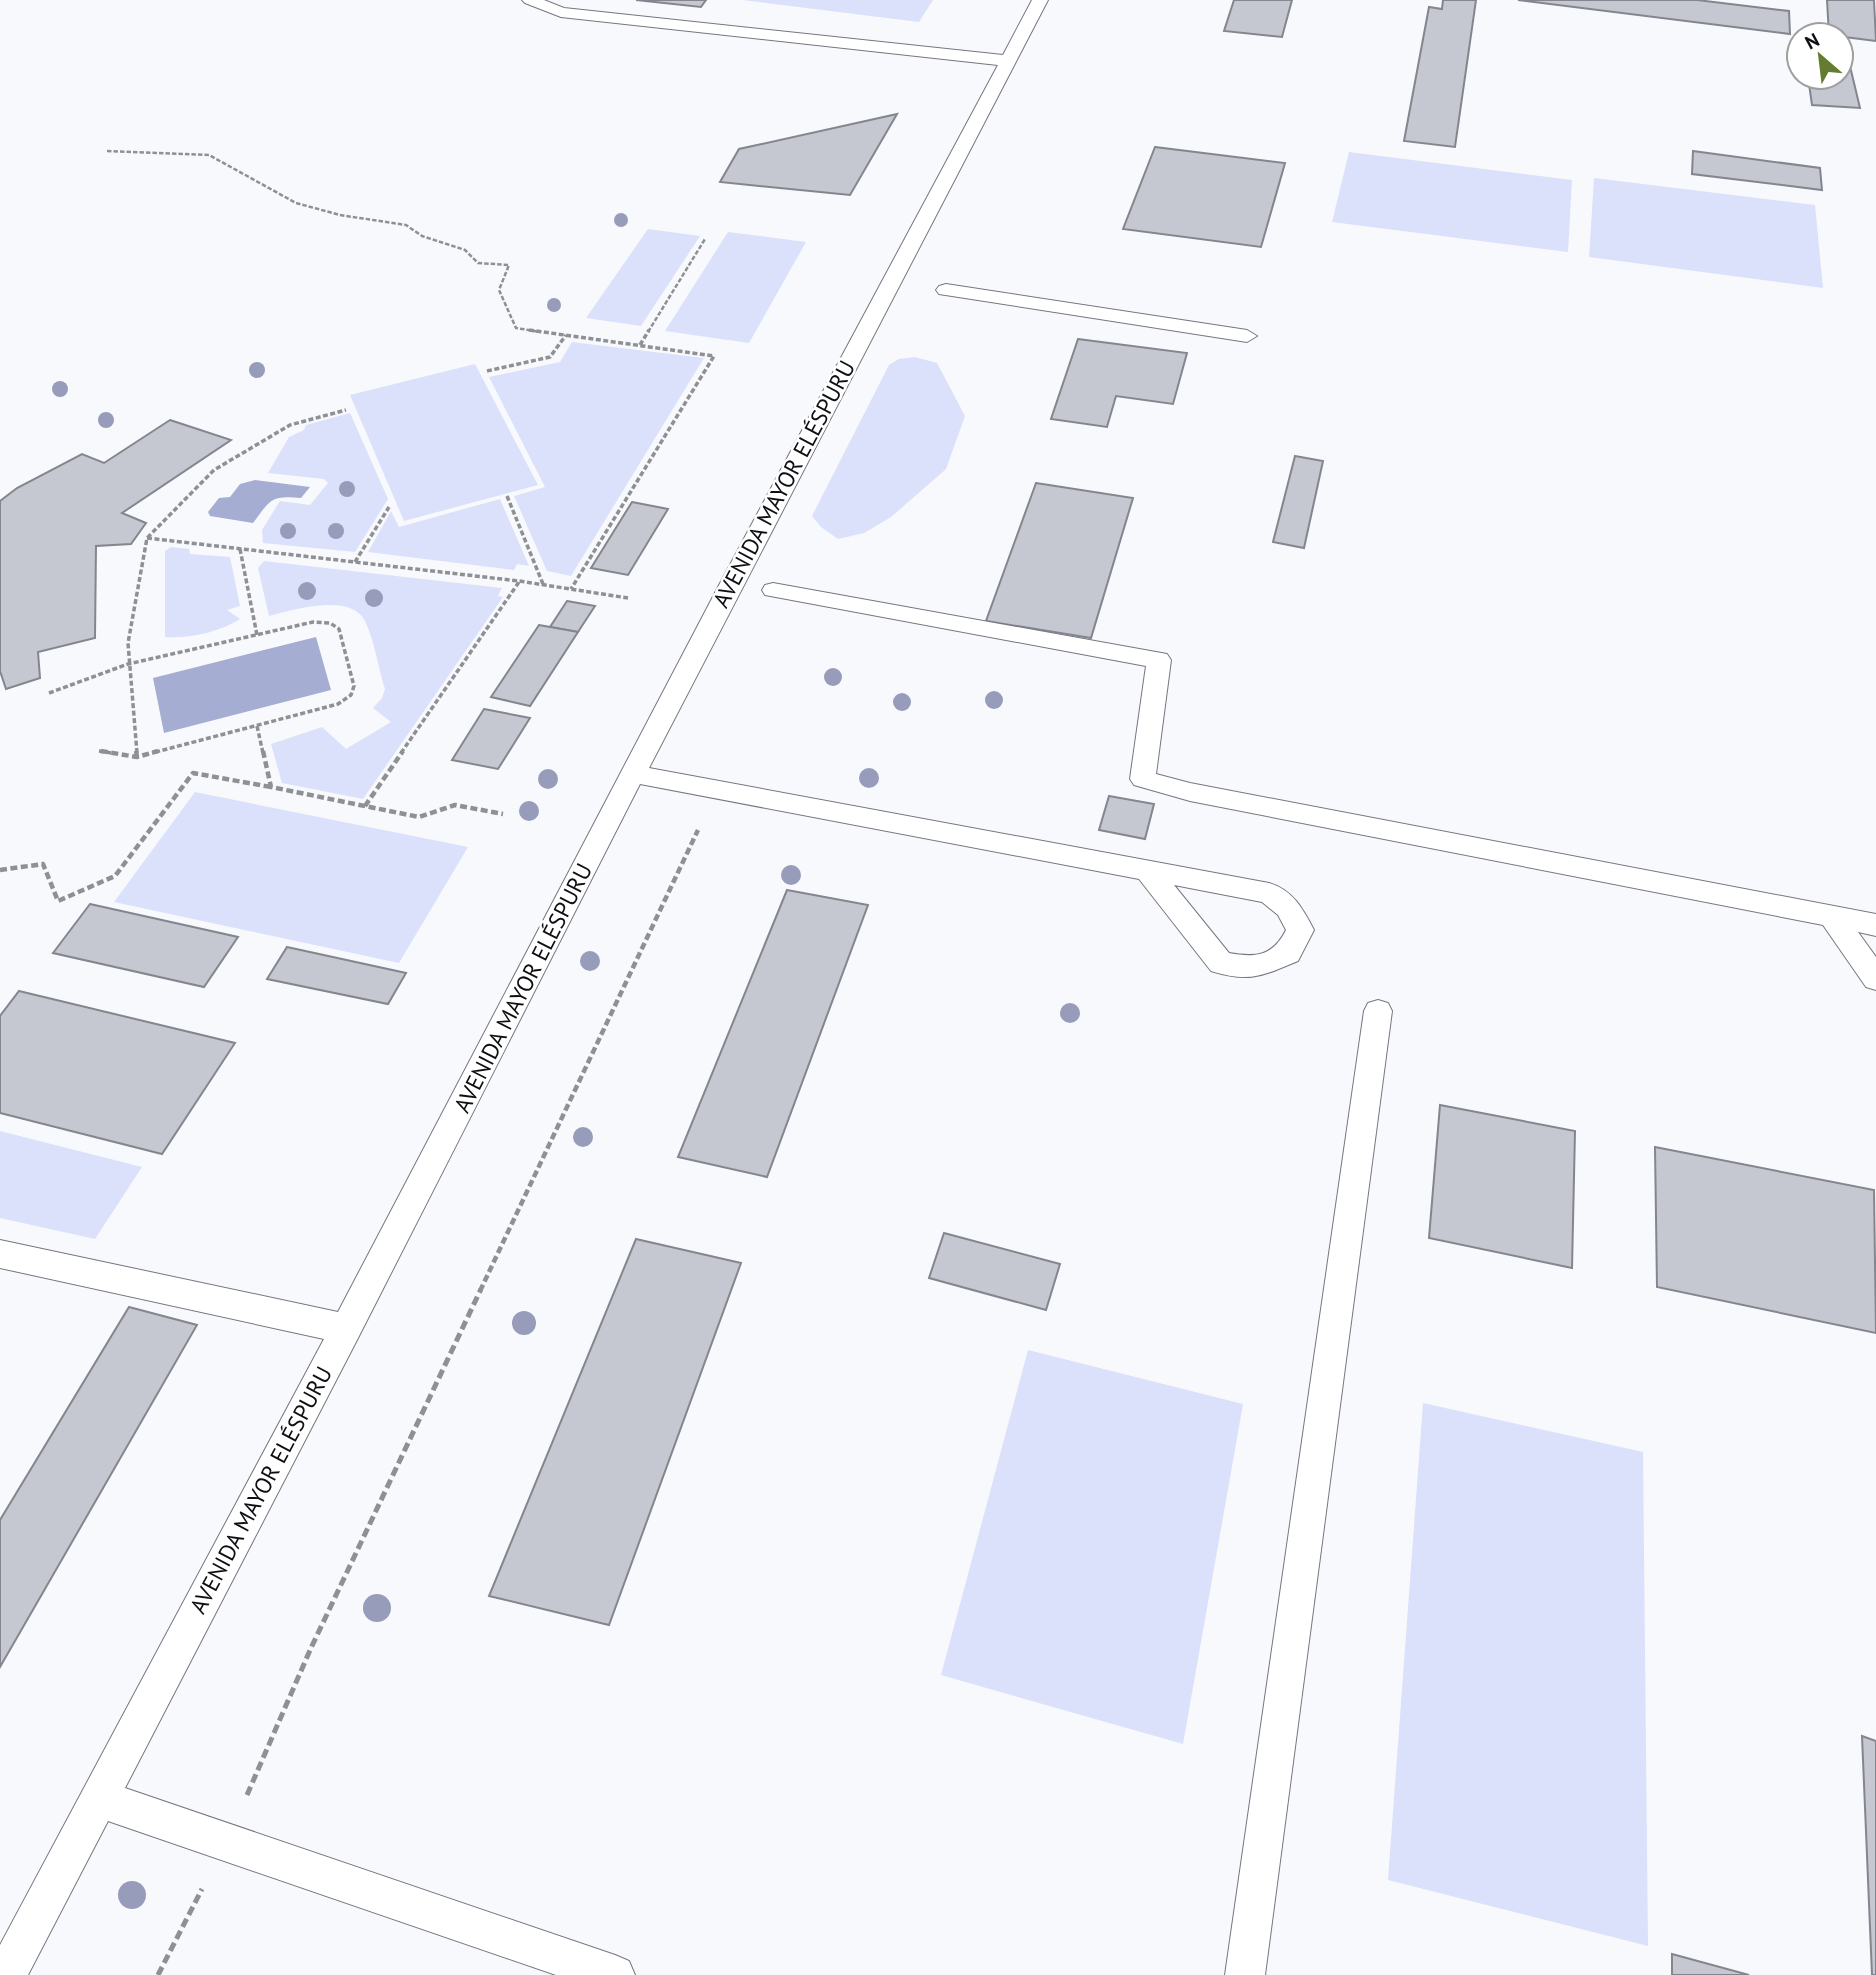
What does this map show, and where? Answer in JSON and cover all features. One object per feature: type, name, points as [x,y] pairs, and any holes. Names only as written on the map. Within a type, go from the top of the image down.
[{"type":"lane","points":[[530,0],[561,12],[1010,61]]},
{"type":"lane","name":"AVENIDA MAYOR ELÉSPURU","points":[[6,1975],[346,1329],[729,587],[1040,0]]},
{"type":"lane","points":[[946,290],[1247,336]]},
{"type":"lane","points":[[773,590],[1159,660],[1143,779],[1190,792],[1876,926]]},
{"type":"lane","points":[[634,774],[717,791],[1147,870],[1269,894],[1288,908],[1300,930],[1288,953],[1253,968],[1221,963],[1147,870]]},
{"type":"lane","points":[[1832,917],[1876,979]]},
{"type":"lane","points":[[1245,1975],[1378,1011]]},
{"type":"lane","points":[[0,1254],[346,1329]]},
{"type":"lane","points":[[99,1799],[615,1975]]},
{"type":"path","points":[[107,151],[209,155],[296,204],[340,215],[406,225],[422,236],[465,250],[478,263],[509,265],[499,290],[516,328],[714,356],[571,589]]},
{"type":"path","points":[[640,345],[705,239]]},
{"type":"path","points":[[486,371],[550,357],[566,335]]},
{"type":"path","points":[[137,757],[128,643],[147,538],[214,470],[290,425],[346,410]]},
{"type":"path","points":[[507,496],[543,585]]},
{"type":"path","points":[[355,562],[388,507]]},
{"type":"path","points":[[147,538],[519,582],[628,598]]},
{"type":"path","points":[[240,549],[257,635]]},
{"type":"path","points":[[365,806],[519,582]]},
{"type":"path","points":[[49,693],[128,664],[313,622],[330,623],[339,628],[354,686],[351,695],[338,704],[137,757],[99,751]]},
{"type":"path","points":[[257,726],[271,787]]},
{"type":"path","points":[[0,870],[43,864],[58,901],[114,876],[193,773],[419,817],[455,805],[503,814]]},
{"type":"path","points":[[158,1975],[226,1842],[312,1648],[717,791]]},
{"type":"shaded area","points":[[743,0],[933,0],[919,22]]},
{"type":"shaded area","points":[[1349,152],[1572,180],[1568,252],[1332,222]]},
{"type":"shaded area","points":[[1594,178],[1815,205],[1823,288],[1589,257]]},
{"type":"shaded area","points":[[648,229],[700,236],[641,326],[586,318]]},
{"type":"shaded area","points":[[728,232],[806,242],[749,343],[665,331]]},
{"type":"shaded area","points":[[572,342],[704,358],[571,576],[547,571],[514,496],[545,487],[489,377],[560,362]]},
{"type":"shaded area","points":[[915,357],[937,363],[965,416],[946,469],[891,517],[864,533],[838,539],[821,527],[812,516],[889,365],[899,359]]},
{"type":"shaded area","points":[[475,364],[538,485],[404,521],[350,395]]},
{"type":"shaded area","points":[[350,413],[388,499],[355,552],[263,543],[262,530],[280,501],[310,505],[328,483],[324,479],[268,473],[289,437],[304,430],[306,425]]},
{"type":"shaded area","points":[[255,480],[310,487],[301,498],[283,497],[272,500],[253,523],[210,516],[208,512],[219,498],[230,497],[240,484]]},
{"type":"shaded area","points":[[500,499],[529,566],[517,564],[514,570],[368,552],[391,511],[399,527]]},
{"type":"shaded area","points":[[171,547],[189,549],[190,554],[230,557],[240,606],[227,610],[240,619],[204,634],[165,637],[165,551]]},
{"type":"shaded area","points":[[264,561],[502,588],[498,596],[503,597],[363,799],[282,783],[271,744],[322,727],[346,749],[391,722],[373,708],[382,698],[385,689],[365,621],[358,612],[335,605],[306,607],[269,616],[258,568]]},
{"type":"shaded area","points":[[316,637],[331,690],[164,733],[153,678]]},
{"type":"shaded area","points":[[195,792],[468,847],[399,963],[114,902]]},
{"type":"shaded area","points":[[0,1131],[142,1167],[95,1239],[0,1218]]},
{"type":"shaded area","points":[[1028,1350],[1243,1404],[1183,1744],[941,1675]]},
{"type":"shaded area","points":[[1423,1403],[1643,1452],[1648,1946],[1388,1880]]},
{"type":"building","points":[[636,0],[706,0],[701,7]]},
{"type":"building","points":[[1234,0],[1292,0],[1282,37],[1224,31]]},
{"type":"building","points":[[1443,0],[1476,0],[1455,147],[1404,141],[1429,7],[1442,9]]},
{"type":"building","points":[[1518,0],[1697,0],[1789,11],[1789,21],[1785,21],[1785,33]]},
{"type":"building","points":[[1827,0],[1874,0],[1876,41],[1855,38],[1855,21],[1828,21]]},
{"type":"building","points":[[1855,87],[1860,108],[1812,105],[1810,91],[1855,91]]},
{"type":"building","points":[[897,114],[850,195],[720,182],[739,149]]},
{"type":"building","points":[[1155,147],[1285,163],[1261,247],[1123,229]]},
{"type":"building","points":[[1693,151],[1820,168],[1822,190],[1692,174]]},
{"type":"building","points":[[1078,339],[1187,353],[1173,404],[1116,396],[1107,427],[1051,419]]},
{"type":"building","points":[[170,420],[231,440],[122,513],[146,523],[131,544],[96,546],[95,638],[38,652],[40,678],[6,689],[0,671],[0,501],[17,488],[82,454],[104,463]]},
{"type":"building","points":[[1295,456],[1323,461],[1304,548],[1273,542]]},
{"type":"building","points":[[1036,483],[1133,498],[1091,638],[986,621]]},
{"type":"building","points":[[632,502],[668,509],[628,575],[591,568]]},
{"type":"building","points":[[567,601],[595,606],[578,632],[550,627]]},
{"type":"building","points":[[539,625],[578,632],[530,706],[491,697]]},
{"type":"building","points":[[484,709],[530,718],[498,769],[452,760]]},
{"type":"building","points":[[1109,796],[1154,804],[1145,839],[1099,830]]},
{"type":"building","points":[[787,890],[868,905],[767,1177],[678,1157]]},
{"type":"building","points":[[90,904],[238,937],[204,987],[53,953]]},
{"type":"building","points":[[287,947],[406,973],[388,1004],[267,979]]},
{"type":"building","points":[[19,991],[235,1043],[162,1154],[0,1113],[0,1016]]},
{"type":"building","points":[[1440,1105],[1575,1131],[1572,1268],[1429,1238]]},
{"type":"building","points":[[1655,1147],[1874,1190],[1876,1333],[1657,1287]]},
{"type":"building","points":[[944,1233],[1060,1264],[1046,1310],[929,1278]]},
{"type":"building","points":[[636,1239],[741,1263],[609,1625],[489,1596]]},
{"type":"building","points":[[129,1307],[197,1325],[0,1667],[0,1520]]},
{"type":"building","points":[[1862,1736],[1876,1741],[1876,1975],[1872,1975]]},
{"type":"building","points":[[1672,1954],[1749,1975],[1672,1975]]}]
